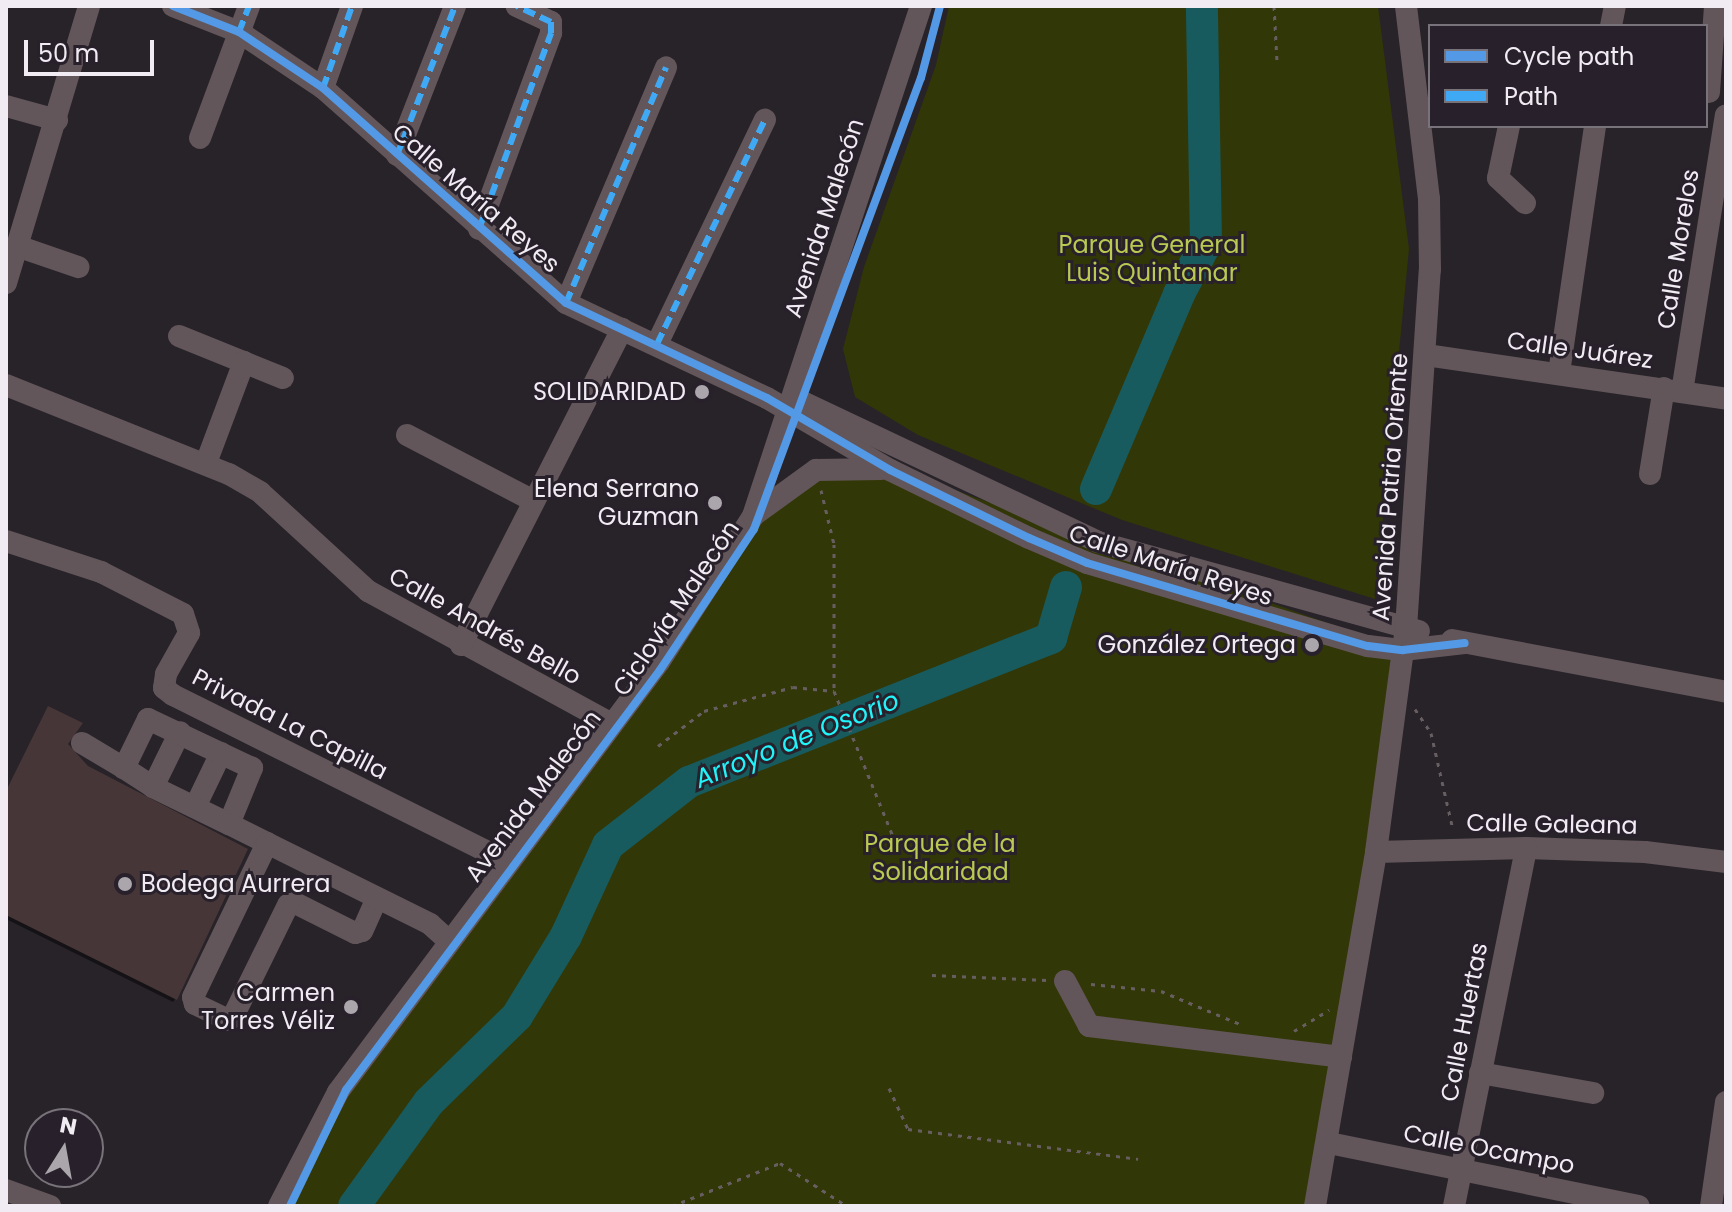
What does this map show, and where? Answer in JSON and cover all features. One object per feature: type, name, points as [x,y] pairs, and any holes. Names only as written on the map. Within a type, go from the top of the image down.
[{"type":"street","points":[[6,283],[17,246],[15,218],[57,120],[89,6]]},
{"type":"street","name":"Calle María Reyes","points":[[173,6],[239,32],[323,88],[566,303],[767,398],[791,404],[1098,542],[1404,639]]},
{"type":"street","points":[[200,138],[249,6]]},
{"type":"street","points":[[323,88],[352,6]]},
{"type":"street","points":[[397,155],[455,6]]},
{"type":"street","points":[[479,229],[551,33],[551,22],[517,6]]},
{"type":"street","name":"Avenida Malecón","points":[[279,1206],[338,1092],[612,724],[732,557],[753,516],[921,6]]},
{"type":"street","points":[[1714,93],[1715,6]]},
{"type":"street","name":"Avenida Patria Oriente","points":[[1315,1206],[1329,1143],[1376,852],[1404,639],[1426,355],[1429,199],[1415,19]]},
{"type":"street","points":[[566,303],[666,67]]},
{"type":"street","points":[[6,106],[57,120]]},
{"type":"street","name":"Calle Morelos","points":[[1650,474],[1673,390],[1726,115]]},
{"type":"street","points":[[657,344],[765,120]]},
{"type":"street","points":[[1509,128],[1498,178],[1525,203]]},
{"type":"street","points":[[1559,373],[1595,128]]},
{"type":"street","points":[[17,246],[78,267]]},
{"type":"street","points":[[461,645],[622,329]]},
{"type":"street","points":[[179,336],[283,378]]},
{"type":"street","name":"Calle Juárez","points":[[1426,355],[1726,399]]},
{"type":"street","points":[[206,463],[244,362]]},
{"type":"street","name":"Calle Andrés Bello","points":[[6,385],[206,463],[260,492],[368,591],[461,645],[612,724]]},
{"type":"street","name":"Calle María Reyes","points":[[791,404],[890,470],[1087,563],[1342,640],[1404,639]]},
{"type":"street","points":[[407,435],[534,501]]},
{"type":"street","points":[[753,516],[816,470],[890,470]]},
{"type":"street","name":"Privada La Capilla","points":[[6,541],[101,572],[183,614],[189,633],[166,674],[164,688],[173,695],[508,862]]},
{"type":"street","points":[[1404,639],[1465,643],[1726,692]]},
{"type":"street","points":[[124,768],[148,719],[221,753],[254,773],[229,824]]},
{"type":"street","points":[[153,787],[180,732]]},
{"type":"street","points":[[82,743],[153,787],[430,924],[449,941]]},
{"type":"street","points":[[195,807],[221,753]]},
{"type":"street","points":[[267,843],[193,997],[195,1004],[228,1020],[233,1017],[288,905],[295,903],[355,933],[362,931],[377,898]]},
{"type":"street","name":"Calle Galeana","points":[[1376,852],[1526,848],[1645,852],[1726,862]]},
{"type":"street","name":"Calle Huertas","points":[[1454,1206],[1526,848]]},
{"type":"street","points":[[1065,981],[1089,1026],[1341,1057]]},
{"type":"street","points":[[1480,1073],[1593,1093]]},
{"type":"street","points":[[1711,1206],[1726,1102]]},
{"type":"street","name":"Calle Ocampo","points":[[1329,1143],[1639,1206]]},
{"type":"street","points":[[10,1197],[50,1206]]},
{"type":"path","points":[[1274,6],[1277,61]]},
{"type":"path","points":[[816,470],[834,544],[834,691],[896,844]]},
{"type":"path","points":[[1398,682],[1431,733],[1457,848]]},
{"type":"path","points":[[658,746],[704,711],[793,687],[834,691]]},
{"type":"path","points":[[932,975],[1065,981],[1161,991],[1250,1028]]},
{"type":"path","points":[[1291,1032],[1352,995]]},
{"type":"path","points":[[889,1088],[908,1129],[1138,1159]]},
{"type":"path","points":[[672,1206],[780,1163],[847,1206]]},
{"type":"green space","name":"Parque General Luis Quintanar","points":[[949,6],[1378,6],[1409,249],[1375,599],[1122,520],[918,435],[855,397],[843,349],[864,267],[936,65]]},
{"type":"green space","name":"Parque de la Solidaridad","points":[[879,463],[1403,650],[1314,1206],[292,1206],[322,1124],[753,516],[816,470]]},
{"type":"building","name":"Bodega Aurrera","points":[[48,706],[83,723],[68,744],[88,766],[248,849],[177,1000],[6,915],[6,791]]},
{"type":"waterway","name":"Arroyo de Osorio","points":[[1096,489],[1179,294],[1206,243],[1202,6]]},
{"type":"waterway","name":"Arroyo de Osorio","points":[[354,1206],[429,1102],[517,1016],[566,936],[608,845],[689,782],[1051,638],[1066,587]]},
{"type":"marked path","points":[[239,32],[249,6]]},
{"type":"marked path","points":[[323,88],[352,6]]},
{"type":"marked path","points":[[397,155],[455,6]]},
{"type":"marked path","points":[[479,229],[551,33],[551,22],[517,6]]},
{"type":"marked path","points":[[566,303],[666,67]]},
{"type":"marked path","points":[[657,344],[765,120]]},
{"type":"cycle path","points":[[173,6],[239,32],[323,88],[566,303],[767,398],[890,470],[1087,563],[1368,646],[1403,650],[1465,643]]},
{"type":"cycle path","name":"Ciclovía Malecón","points":[[290,1206],[346,1090],[660,670],[754,529],[921,78],[940,6]]},
{"type":"place","name":"SOLIDARIDAD","points":[[702,392]]},
{"type":"place","name":"Elena Serrano Guzman","points":[[715,503]]},
{"type":"place","name":"González Ortega","points":[[1312,645]]},
{"type":"place","name":"Bodega Aurrera","points":[[125,884]]},
{"type":"place","name":"Carmen Torres Véliz","points":[[351,1007]]}]
